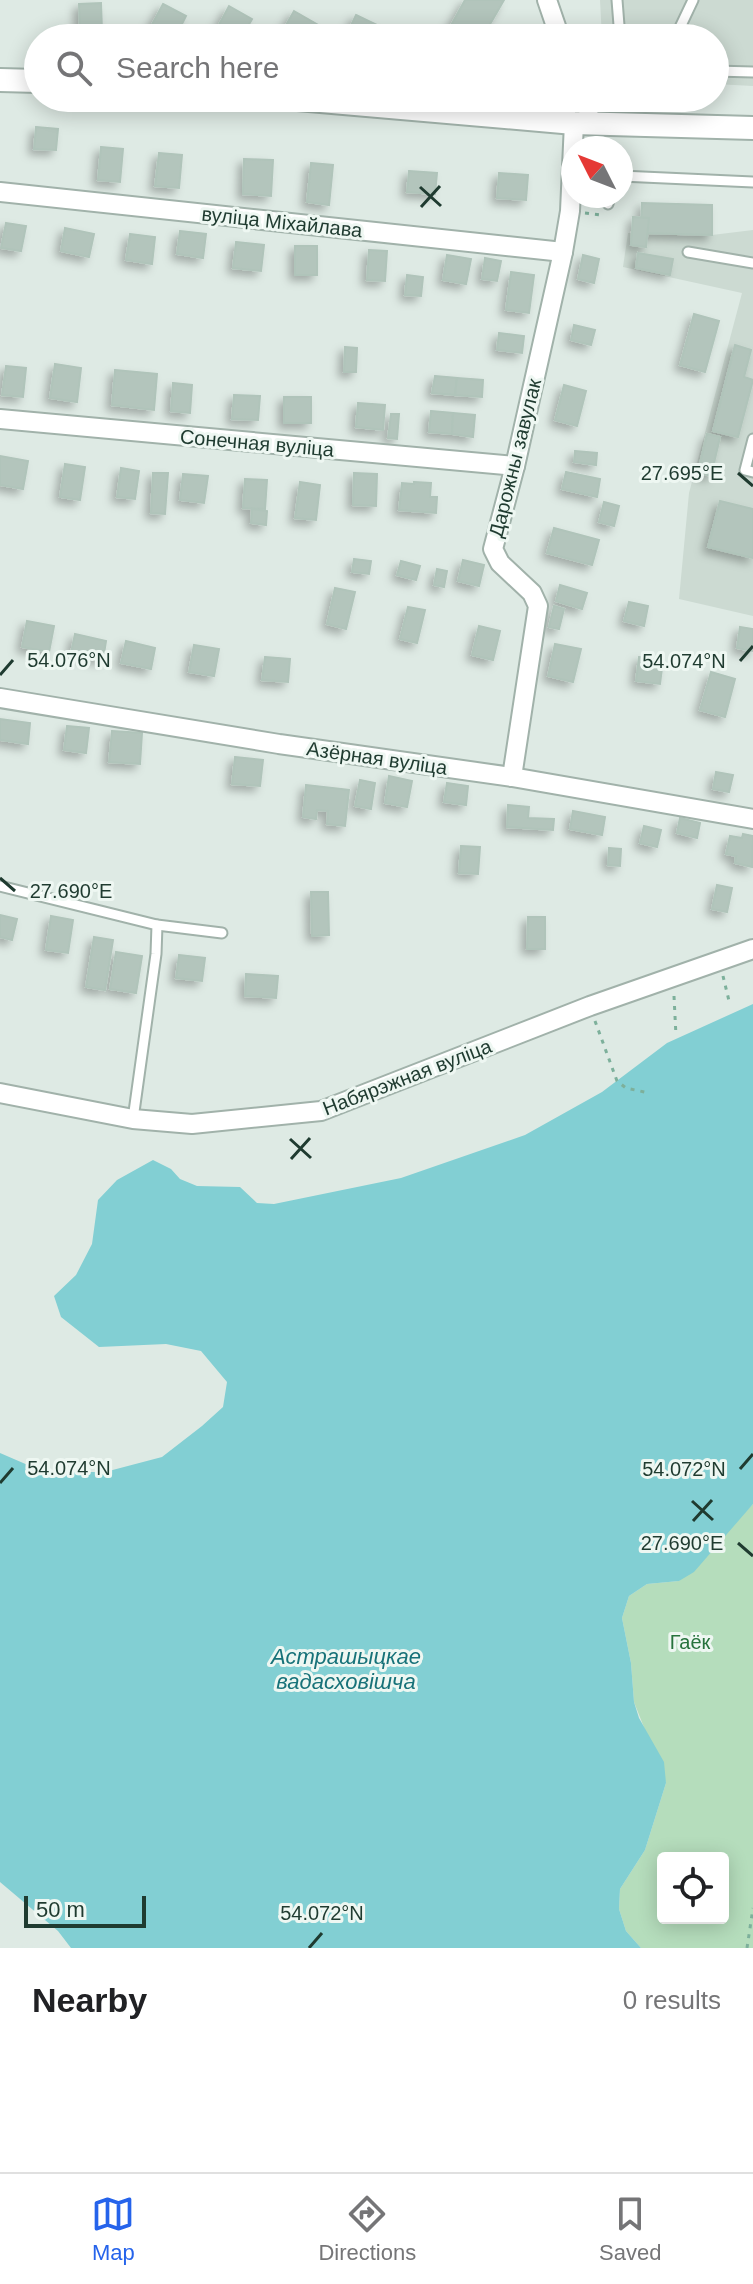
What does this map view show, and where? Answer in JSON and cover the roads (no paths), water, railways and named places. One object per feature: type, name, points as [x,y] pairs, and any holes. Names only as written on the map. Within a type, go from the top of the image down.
[{"type":"street","points":[[547,0],[555,24]]},
{"type":"street","points":[[0,80],[24,81]]},
{"type":"street","points":[[458,112],[581,122],[753,128]]},
{"type":"street","name":"Дарожны завулак","points":[[512,777],[538,606],[532,593],[500,563],[493,549],[563,252],[584,112]]},
{"type":"street","name":"вуліца Міхайлава","points":[[0,192],[563,252]]},
{"type":"street","name":"Сонечная вуліца","points":[[0,419],[515,466]]},
{"type":"street","name":"Азёрная вуліца","points":[[0,698],[279,744],[512,777],[753,819]]},
{"type":"street","name":"Набярэжная вуліца","points":[[0,1093],[133,1119],[192,1124],[321,1111],[590,1006],[753,949]]},
{"type":"lane","points":[[617,0],[619,24]]},
{"type":"lane","points":[[682,24],[693,0]]},
{"type":"lane","points":[[729,71],[753,72]]},
{"type":"lane","points":[[633,177],[753,182]]},
{"type":"lane","points":[[688,252],[753,263]]},
{"type":"lane","points":[[753,439],[745,470],[753,472]]},
{"type":"lane","points":[[0,886],[157,925],[222,933]]},
{"type":"lane","points":[[133,1119],[156,954],[157,925]]},
{"type":"water","name":"Астрашыцкае вадасховішча","points":[[753,1004],[753,1504],[694,1572],[679,1581],[647,1584],[629,1596],[622,1618],[631,1663],[634,1702],[639,1718],[664,1762],[666,1783],[645,1850],[620,1889],[619,1909],[626,1931],[641,1948],[71,1948],[58,1931],[0,1882],[0,1453],[44,1472],[105,1472],[162,1457],[223,1407],[227,1382],[201,1351],[166,1344],[99,1347],[61,1317],[54,1296],[76,1275],[92,1244],[98,1200],[117,1180],[153,1160],[171,1169],[180,1179],[197,1186],[240,1187],[257,1203],[274,1204],[401,1178],[525,1135],[602,1092],[667,1043]]},
{"type":"park label","name":"Гаёк","points":[[690,1642]]}]
